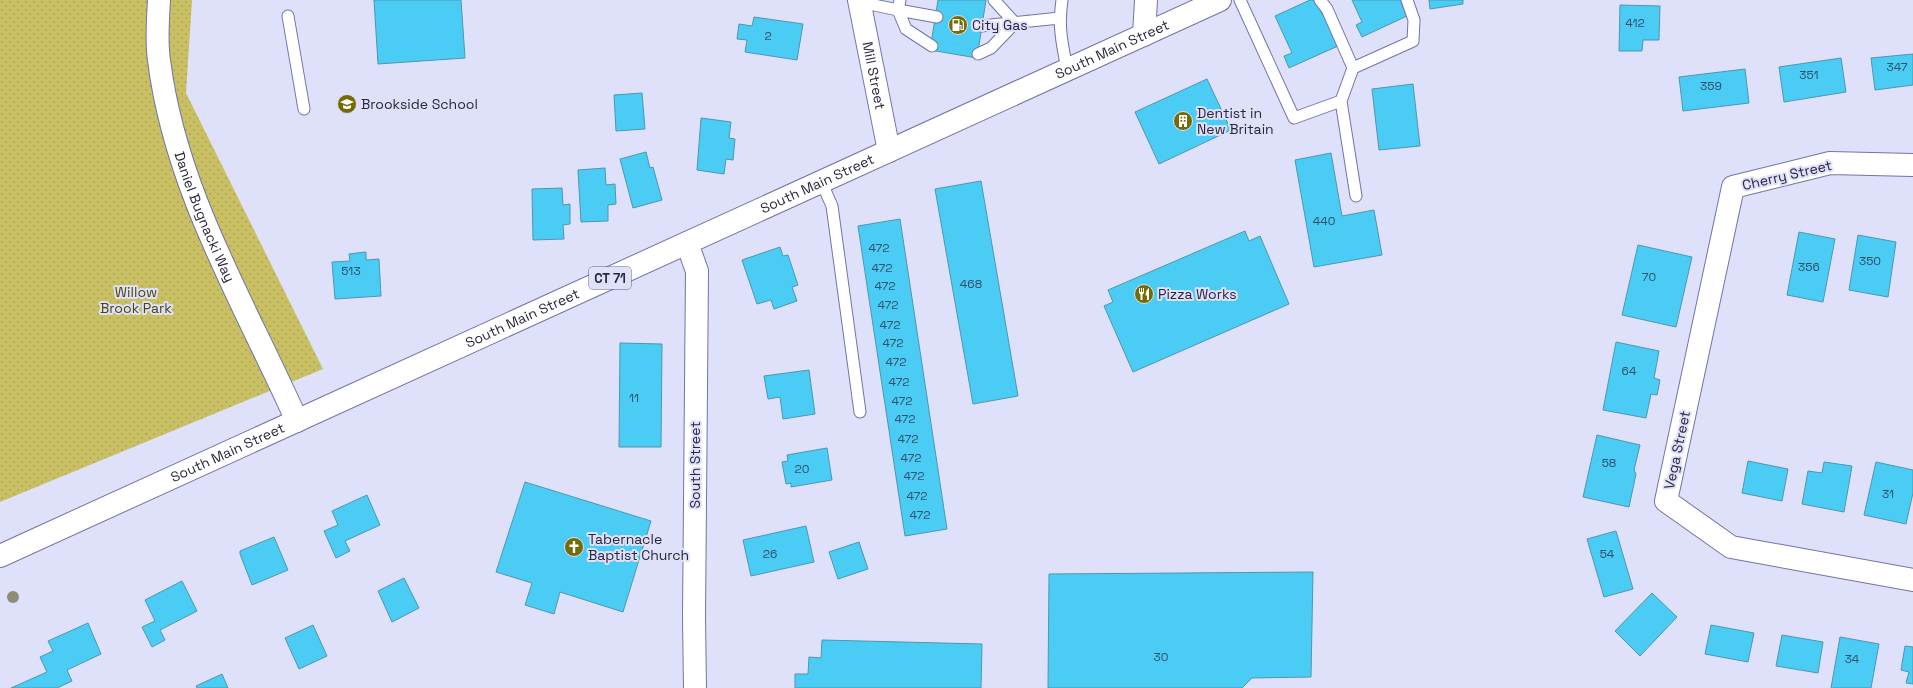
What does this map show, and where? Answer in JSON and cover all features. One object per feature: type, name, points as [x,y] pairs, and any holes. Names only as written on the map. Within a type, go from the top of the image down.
[{"type":"main road","name":"Daniel Bugnacki Way","points":[[159,0],[159,60],[169,111],[187,176],[230,281],[297,421]]},
{"type":"main road","points":[[1144,35],[1146,0]]},
{"type":"main road","name":"South Main Street","points":[[0,556],[1220,0]]},
{"type":"main road","name":"Mill Street","points":[[860,1],[889,151]]},
{"type":"main road","name":"Cherry Street","points":[[1734,187],[1830,163],[1913,164]]},
{"type":"main road","name":"Vega Street","points":[[1734,187],[1666,501],[1731,547],[1913,580]]},
{"type":"main road","name":"South Street","points":[[687,243],[697,271],[694,609],[695,688]]},
{"type":"lane","points":[[994,0],[1015,23]]},
{"type":"lane","points":[[1062,0],[1060,34],[1067,69]]},
{"type":"lane","points":[[1240,0],[1294,118],[1341,101]]},
{"type":"lane","points":[[1320,0],[1327,9],[1353,68],[1341,101],[1356,196]]},
{"type":"lane","points":[[1353,68],[1413,41],[1414,20],[1407,0]]},
{"type":"lane","points":[[860,1],[899,5],[937,17]]},
{"type":"lane","points":[[899,5],[906,29],[932,46]]},
{"type":"lane","points":[[288,16],[304,109]]},
{"type":"lane","points":[[981,26],[1060,18]]},
{"type":"lane","points":[[978,54],[991,48],[1015,23]]},
{"type":"lane","points":[[822,181],[832,206],[860,412]]},
{"type":"green space","name":"Willow Brook Park","points":[[0,0],[192,0],[186,93],[323,369],[0,502]]},
{"type":"building","points":[[374,0],[461,0],[465,58],[378,64]]},
{"type":"building","name":"City Gas","points":[[938,0],[986,0],[977,58],[930,50]]},
{"type":"building","points":[[1310,0],[1315,0],[1322,14],[1324,15],[1338,46],[1289,68],[1284,56],[1292,53],[1275,16]]},
{"type":"building","points":[[1352,0],[1403,0],[1401,2],[1407,16],[1362,37],[1356,25],[1362,22]]},
{"type":"building","points":[[1429,0],[1463,0],[1463,4],[1430,9]]},
{"type":"building","points":[[1620,5],[1660,6],[1659,40],[1643,40],[1642,51],[1619,51]]},
{"type":"building","points":[[754,17],[803,24],[797,60],[745,52],[747,40],[737,39],[739,24],[752,26]]},
{"type":"building","points":[[1913,54],[1913,85],[1875,90],[1871,58]]},
{"type":"building","points":[[1841,58],[1846,92],[1784,102],[1779,67]]},
{"type":"building","points":[[1745,69],[1749,103],[1683,111],[1679,77]]},
{"type":"building","name":"Dentist in New Britain","points":[[1207,79],[1231,130],[1159,164],[1135,112]]},
{"type":"building","points":[[1413,84],[1420,146],[1379,150],[1372,89]]},
{"type":"building","points":[[642,93],[645,129],[616,131],[614,95]]},
{"type":"building","points":[[701,118],[731,122],[729,138],[735,139],[733,160],[726,159],[724,174],[697,170]]},
{"type":"building","points":[[646,152],[650,168],[653,167],[662,200],[633,208],[620,159]]},
{"type":"building","points":[[1331,153],[1342,216],[1374,210],[1382,255],[1314,267],[1295,160]]},
{"type":"building","points":[[605,168],[606,185],[615,184],[616,204],[608,205],[608,221],[581,222],[578,170]]},
{"type":"building","points":[[981,181],[1018,396],[973,404],[935,189]]},
{"type":"building","points":[[562,188],[563,205],[570,204],[570,224],[563,225],[564,239],[533,240],[532,189]]},
{"type":"building","points":[[900,219],[947,529],[905,536],[858,226]]},
{"type":"building","points":[[1245,231],[1249,241],[1260,236],[1289,304],[1133,372],[1104,306],[1113,302],[1108,290]]},
{"type":"building","points":[[1799,232],[1835,239],[1823,302],[1787,295]]},
{"type":"building","points":[[1858,235],[1896,242],[1888,297],[1849,290]]},
{"type":"building","points":[[1638,245],[1692,257],[1676,327],[1622,315]]},
{"type":"building","points":[[780,247],[783,256],[788,255],[798,285],[792,287],[797,301],[774,309],[771,300],[757,304],[742,260]]},
{"type":"building","points":[[366,252],[366,260],[379,259],[381,296],[335,299],[332,262],[350,261],[349,254]]},
{"type":"building","points":[[1616,342],[1659,351],[1654,378],[1660,380],[1657,395],[1651,394],[1646,418],[1603,410]]},
{"type":"building","points":[[620,343],[662,344],[661,447],[619,447]]},
{"type":"building","points":[[809,370],[815,414],[783,419],[780,397],[768,399],[764,376]]},
{"type":"building","points":[[1597,435],[1640,445],[1634,470],[1636,474],[1629,507],[1583,497]]},
{"type":"building","points":[[827,448],[832,480],[791,487],[791,483],[786,484],[782,462],[788,461],[787,455]]},
{"type":"building","points":[[1748,461],[1788,469],[1782,501],[1742,493]]},
{"type":"building","points":[[1824,462],[1852,466],[1844,512],[1802,504],[1808,471],[1822,473]]},
{"type":"building","points":[[1876,462],[1913,470],[1913,493],[1906,524],[1864,515]]},
{"type":"building","name":"Tabernacle Baptist Church","points":[[525,482],[651,521],[623,612],[560,592],[554,614],[525,605],[532,583],[496,572]]},
{"type":"building","points":[[367,495],[380,525],[345,541],[350,551],[336,558],[324,531],[338,525],[332,511]]},
{"type":"building","points":[[806,526],[814,562],[751,576],[743,540]]},
{"type":"building","points":[[1616,531],[1633,589],[1604,597],[1587,539]]},
{"type":"building","points":[[274,537],[288,570],[252,585],[240,551]]},
{"type":"building","points":[[859,542],[868,569],[838,579],[829,552]]},
{"type":"building","points":[[1313,572],[1311,677],[1252,678],[1242,688],[1048,688],[1049,574]]},
{"type":"building","points":[[404,578],[419,608],[392,622],[378,591]]},
{"type":"building","points":[[182,581],[197,611],[160,630],[165,640],[152,647],[142,627],[155,621],[145,600]]},
{"type":"building","points":[[1652,593],[1677,617],[1640,656],[1615,631]]},
{"type":"building","points":[[88,623],[101,654],[67,670],[72,681],[57,688],[11,688],[47,672],[40,657],[53,651],[48,641]]},
{"type":"building","points":[[313,625],[327,656],[299,669],[285,638]]},
{"type":"building","points":[[1711,625],[1754,633],[1748,662],[1705,654]]},
{"type":"building","points":[[1782,635],[1823,642],[1818,673],[1776,666]]},
{"type":"building","points":[[1840,637],[1879,644],[1871,688],[1831,688]]},
{"type":"building","points":[[822,640],[982,644],[981,688],[795,688],[795,674],[808,674],[809,657],[821,658]]},
{"type":"building","points":[[1905,646],[1913,647],[1913,684],[1906,683],[1909,672],[1901,670]]},
{"type":"building","points":[[222,674],[228,688],[197,688],[196,686]]},
{"type":"place","name":"City Gas","points":[[958,25]]},
{"type":"place","name":"Brookside School","points":[[347,104]]},
{"type":"place","name":"Dentist in New Britain","points":[[1183,121]]},
{"type":"place","name":"Pizza Works","points":[[1144,294]]},
{"type":"place","name":"Tabernacle Baptist Church","points":[[574,547]]}]
